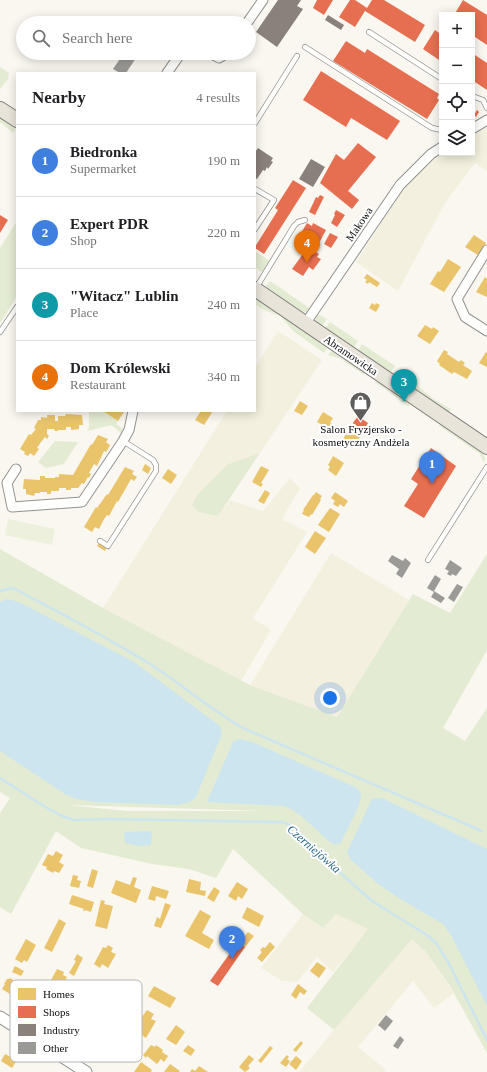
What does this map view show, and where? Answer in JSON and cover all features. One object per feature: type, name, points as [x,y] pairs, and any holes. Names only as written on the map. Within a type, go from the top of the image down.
[{"type":"main road","points":[[0,108],[16,119]]},
{"type":"main road","name":"Abramowicka","points":[[256,290],[487,447]]},
{"type":"street","points":[[252,16],[263,0]]},
{"type":"street","points":[[168,72],[176,60]]},
{"type":"street","points":[[475,127],[487,120]]},
{"type":"street","name":"Makowa","points":[[305,324],[400,185],[431,154],[439,149]]},
{"type":"street","points":[[487,250],[457,298],[465,317],[487,331]]},
{"type":"street","points":[[16,469],[7,483],[12,506],[82,502],[123,441],[129,430],[133,412]]},
{"type":"street","points":[[0,1017],[10,1023]]},
{"type":"street","points":[[70,1062],[86,1072]]},
{"type":"lane","points":[[369,32],[439,77]]},
{"type":"lane","points":[[305,47],[432,128],[439,129]]},
{"type":"lane","points":[[256,121],[297,56]]},
{"type":"lane","points":[[475,97],[483,100],[487,108]]},
{"type":"lane","points":[[256,190],[274,200],[256,227]]},
{"type":"lane","points":[[256,287],[294,226],[298,222],[305,220]]},
{"type":"lane","points":[[0,332],[16,308]]},
{"type":"lane","points":[[100,541],[108,546],[156,471],[156,465],[153,460],[123,441]]},
{"type":"lane","points":[[428,560],[487,467]]},
{"type":"shaded area","points":[[487,127],[487,171],[475,163],[445,203],[398,291],[356,262],[403,190],[422,170],[439,156],[475,156],[475,133]]},
{"type":"shaded area","points":[[278,331],[322,360],[260,453],[228,464],[218,516],[230,500],[263,511],[290,478],[300,488],[282,519],[307,532],[253,618],[271,630],[241,681],[103,608],[226,412],[256,412],[256,366]]},
{"type":"shaded area","points":[[331,553],[409,600],[337,717],[250,685]]},
{"type":"shaded area","points":[[303,914],[323,928],[336,914],[369,929],[333,972],[317,957],[297,982],[282,981],[261,968]]},
{"type":"shaded area","points":[[411,938],[425,951],[454,993],[434,1008],[413,981],[358,1047],[386,1070],[384,1072],[299,1072]]},
{"type":"green space","points":[[0,67],[9,73],[8,79],[0,89]]},
{"type":"green space","points":[[0,118],[16,129],[13,133],[0,122]]},
{"type":"green space","points":[[16,223],[16,298],[0,323],[0,248]]},
{"type":"green space","points":[[256,252],[270,261],[263,273],[256,268]]},
{"type":"green space","points":[[270,281],[308,307],[310,310],[307,312],[301,312],[267,289],[266,286]]},
{"type":"green space","points":[[256,299],[277,313],[277,315],[262,309],[256,305]]},
{"type":"green space","points":[[317,314],[327,319],[321,326],[316,321]]},
{"type":"green space","points":[[284,317],[327,347],[324,353],[293,331],[282,318]]},
{"type":"green space","points":[[330,322],[358,341],[354,347],[326,329]]},
{"type":"green space","points":[[362,344],[395,366],[391,372],[358,351]]},
{"type":"green space","points":[[331,351],[364,373],[364,375],[341,359],[328,355]]},
{"type":"green space","points":[[400,370],[416,382],[412,387],[396,377]]},
{"type":"green space","points":[[375,382],[378,382],[409,403],[409,407]]},
{"type":"green space","points":[[418,386],[435,400],[451,409],[449,412],[416,391]]},
{"type":"green space","points":[[89,412],[104,412],[118,421],[116,424],[123,429],[121,433],[111,425],[87,431],[89,428]]},
{"type":"green space","points":[[438,425],[483,454],[485,458],[484,463],[480,454]]},
{"type":"green space","points":[[55,441],[78,442],[64,464],[46,468],[38,462]]},
{"type":"green space","points":[[260,453],[218,516],[199,512],[192,505],[198,494],[228,464]]},
{"type":"green space","points":[[8,519],[55,529],[52,545],[5,535]]},
{"type":"green space","points":[[0,549],[103,608],[250,685],[337,717],[413,594],[450,613],[487,554],[487,650],[443,728],[465,741],[487,708],[487,1053],[450,986],[425,951],[412,939],[334,1030],[307,1008],[368,929],[336,914],[323,928],[303,914],[233,849],[216,878],[189,869],[152,864],[81,848],[56,831],[11,914],[0,907],[0,813],[10,798],[0,792]],"holes":[[[67,805],[261,811],[127,811]]]},
{"type":"water","points":[[6,599],[25,605],[134,662],[220,726],[222,734],[196,797],[190,802],[178,805],[95,802],[76,799],[65,794],[0,751],[0,602]]},
{"type":"water","points":[[239,739],[252,742],[355,787],[358,790],[361,795],[361,799],[341,843],[335,845],[298,814],[284,806],[207,802],[233,742]]},
{"type":"water","points":[[382,798],[487,849],[487,1006],[451,935],[443,924],[397,897],[377,883],[350,859],[347,852],[372,799]]},
{"type":"water","points":[[150,831],[152,835],[151,845],[140,846],[125,843],[124,832]]},
{"type":"building: Homes","points":[[474,235],[486,243],[478,255],[465,247]]},
{"type":"building: Homes","points":[[448,259],[461,267],[444,292],[430,284]]},
{"type":"building: Homes","points":[[367,274],[380,283],[377,287],[369,282],[368,284],[365,282],[367,280],[364,278]]},
{"type":"building: Homes","points":[[485,277],[487,279],[487,297],[476,292]]},
{"type":"building: Homes","points":[[372,303],[375,305],[376,303],[380,305],[376,312],[369,308]]},
{"type":"building: Homes","points":[[425,325],[432,329],[433,327],[439,331],[430,344],[417,336]]},
{"type":"building: Homes","points":[[444,350],[448,352],[447,354],[459,362],[461,360],[465,363],[463,365],[472,371],[467,379],[454,372],[452,374],[439,365],[440,364],[437,361]]},
{"type":"building: Homes","points":[[486,352],[487,353],[487,367],[479,363]]},
{"type":"building: Homes","points":[[300,401],[308,406],[302,415],[294,411]]},
{"type":"building: Homes","points":[[104,412],[124,412],[118,421]]},
{"type":"building: Homes","points":[[200,412],[212,412],[204,425],[195,420]]},
{"type":"building: Homes","points":[[323,412],[333,418],[329,429],[317,422]]},
{"type":"building: Homes","points":[[66,414],[82,415],[83,425],[79,425],[79,429],[71,430],[71,427],[66,427],[66,430],[58,431],[55,431],[54,429],[47,429],[47,434],[49,436],[47,439],[45,437],[41,442],[37,448],[39,449],[34,456],[30,453],[28,456],[24,454],[25,452],[20,449],[29,434],[31,435],[36,429],[34,428],[38,420],[41,420],[41,417],[47,418],[47,415],[55,415],[55,421],[58,421],[58,416],[65,416]]},
{"type":"building: Homes","points":[[355,420],[366,427],[354,446],[343,439]]},
{"type":"building: Homes","points":[[98,435],[108,439],[106,442],[110,445],[106,452],[104,451],[97,466],[94,464],[89,473],[91,474],[89,478],[88,477],[84,484],[82,483],[78,488],[71,488],[71,490],[59,488],[59,491],[51,491],[51,494],[47,494],[47,492],[40,492],[35,493],[34,496],[26,494],[26,489],[23,489],[24,479],[40,480],[40,476],[45,476],[45,478],[55,478],[59,477],[59,474],[73,475]]},
{"type":"building: Homes","points":[[333,456],[344,463],[336,476],[328,470],[330,467],[328,465]]},
{"type":"building: Homes","points":[[145,464],[151,468],[148,474],[142,470]]},
{"type":"building: Homes","points":[[261,466],[269,470],[261,483],[263,484],[261,487],[252,482]]},
{"type":"building: Homes","points":[[125,467],[134,471],[132,474],[137,477],[134,481],[131,479],[118,502],[117,501],[109,516],[107,515],[104,519],[99,529],[95,527],[92,532],[84,527],[96,507],[97,508],[107,494],[108,495]]},
{"type":"building: Homes","points":[[168,469],[177,475],[171,484],[162,478]]},
{"type":"building: Homes","points":[[265,490],[270,493],[264,504],[258,501]]},
{"type":"building: Homes","points":[[316,492],[322,496],[312,515],[311,514],[309,517],[302,514],[303,510]]},
{"type":"building: Homes","points":[[335,492],[348,501],[344,507],[340,504],[338,507],[333,504],[335,501],[331,498]]},
{"type":"building: Homes","points":[[330,508],[340,514],[329,532],[318,525]]},
{"type":"building: Homes","points":[[315,531],[326,538],[315,554],[305,547]]},
{"type":"building: Homes","points":[[99,543],[107,547],[105,551],[97,546]]},
{"type":"building: Homes","points":[[56,851],[63,855],[59,862],[64,865],[59,873],[54,871],[53,873],[46,869],[47,867],[42,865],[48,854],[53,856]]},
{"type":"building: Homes","points":[[92,869],[98,871],[93,888],[87,886]]},
{"type":"building: Homes","points":[[73,875],[78,876],[77,880],[81,881],[79,888],[70,886]]},
{"type":"building: Homes","points":[[133,877],[137,878],[134,887],[141,890],[136,903],[111,893],[116,880],[130,885]]},
{"type":"building: Homes","points":[[189,879],[201,882],[200,890],[206,891],[205,896],[186,892]]},
{"type":"building: Homes","points":[[237,882],[248,889],[242,899],[238,896],[236,901],[228,896]]},
{"type":"building: Homes","points":[[152,886],[169,891],[166,899],[156,896],[155,901],[148,899]]},
{"type":"building: Homes","points":[[214,887],[220,891],[214,902],[207,898]]},
{"type":"building: Homes","points":[[72,895],[94,902],[91,912],[85,910],[83,911],[84,909],[69,904]]},
{"type":"building: Homes","points":[[101,900],[105,901],[104,904],[113,906],[107,929],[95,926]]},
{"type":"building: Homes","points":[[165,903],[171,905],[161,928],[154,926],[157,917],[160,919]]},
{"type":"building: Homes","points":[[247,907],[264,916],[259,927],[242,918]]},
{"type":"building: Homes","points":[[200,910],[211,916],[202,933],[214,940],[209,949],[185,936]]},
{"type":"building: Homes","points":[[59,919],[66,923],[52,952],[44,948]]},
{"type":"building: Homes","points":[[248,932],[254,936],[245,947],[239,943]]},
{"type":"building: Homes","points":[[26,939],[36,945],[27,962],[24,960],[22,963],[15,959]]},
{"type":"building: Homes","points":[[270,942],[275,947],[262,962],[257,958],[262,952],[260,950],[263,947],[265,948]]},
{"type":"building: Homes","points":[[108,945],[113,948],[111,952],[116,954],[108,968],[102,964],[100,968],[94,964],[103,947],[106,948]]},
{"type":"building: Homes","points":[[77,954],[83,958],[74,976],[69,973],[76,961],[74,960]]},
{"type":"building: Homes","points":[[317,962],[326,968],[319,978],[310,971]]},
{"type":"building: Homes","points":[[15,966],[24,971],[21,976],[12,972]]},
{"type":"building: Homes","points":[[57,969],[64,972],[63,975],[67,977],[65,980],[51,980]]},
{"type":"building: Homes","points":[[10,978],[13,980],[10,980],[10,994],[2,989],[7,979]]},
{"type":"building: Homes","points":[[298,984],[307,991],[304,995],[300,992],[296,999],[291,995]]},
{"type":"building: Homes","points":[[154,986],[176,998],[170,1008],[148,996]]},
{"type":"building: Homes","points":[[147,1010],[154,1014],[151,1019],[156,1021],[146,1038],[142,1035],[142,1017]]},
{"type":"building: Homes","points":[[176,1025],[185,1032],[176,1045],[166,1039]]},
{"type":"building: Homes","points":[[301,1041],[303,1043],[296,1052],[293,1050]]},
{"type":"building: Homes","points":[[151,1045],[155,1047],[156,1045],[168,1056],[164,1062],[161,1059],[157,1064],[147,1056],[146,1058],[143,1055]]},
{"type":"building: Homes","points":[[188,1045],[195,1050],[191,1056],[183,1051]]},
{"type":"building: Homes","points":[[270,1046],[273,1048],[261,1063],[258,1061]]},
{"type":"building: Homes","points":[[5,1054],[10,1056],[10,1062],[16,1062],[12,1068],[1,1061]]},
{"type":"building: Homes","points":[[249,1055],[254,1059],[248,1066],[250,1068],[245,1072],[239,1067]]},
{"type":"building: Homes","points":[[287,1055],[289,1057],[287,1059],[290,1061],[286,1067],[280,1063]]},
{"type":"building: Homes","points":[[296,1056],[302,1061],[296,1070],[289,1064]]},
{"type":"building: Homes","points":[[141,1062],[152,1070],[151,1072],[134,1072]]},
{"type":"building: Homes","points":[[170,1064],[180,1071],[164,1072]]},
{"type":"building: Homes","points":[[199,1066],[208,1072],[190,1072],[192,1069],[195,1071]]},
{"type":"building: Shops","points":[[317,0],[333,0],[324,15],[313,8]]},
{"type":"building: Shops","points":[[350,0],[355,0],[367,8],[372,0],[384,0],[425,25],[415,42],[365,11],[355,27],[339,17]]},
{"type":"building: Shops","points":[[463,0],[487,15],[487,45],[475,37],[475,12],[456,12]]},
{"type":"building: Shops","points":[[435,30],[439,33],[439,60],[423,49]]},
{"type":"building: Shops","points":[[346,41],[365,53],[367,49],[439,94],[437,98],[439,100],[427,119],[333,61]]},
{"type":"building: Shops","points":[[475,55],[487,63],[487,90],[475,82]]},
{"type":"building: Shops","points":[[321,71],[400,121],[387,140],[351,118],[346,127],[303,100]]},
{"type":"building: Shops","points":[[477,110],[479,112],[476,117],[475,113]]},
{"type":"building: Shops","points":[[358,143],[376,157],[348,191],[359,200],[352,209],[320,183],[336,154],[344,160]]},
{"type":"building: Shops","points":[[293,180],[306,188],[264,254],[256,249],[256,245],[278,210],[275,208]]},
{"type":"building: Shops","points":[[320,195],[324,197],[315,215],[309,212],[316,197],[318,198]]},
{"type":"building: Shops","points":[[336,210],[345,215],[337,227],[331,223]]},
{"type":"building: Shops","points":[[0,215],[8,220],[0,233]]},
{"type":"building: Shops","points":[[307,223],[312,226],[313,223],[326,230],[319,243],[301,233]]},
{"type":"building: Shops","points":[[330,233],[338,237],[331,248],[324,244]]},
{"type":"building: Shops","points":[[308,247],[319,254],[317,257],[321,259],[313,270],[309,267],[303,276],[292,269]]},
{"type":"building: Shops","name":"Salon Fryzjersko - kosmetyczny Andżela","points":[[358,416],[368,423],[364,430],[353,423]]},
{"type":"building: Shops","points":[[431,448],[456,466],[424,518],[404,506],[418,484],[411,479]]},
{"type":"building: Shops","points":[[238,942],[245,947],[218,986],[210,981]]},
{"type":"building: Industry","points":[[278,0],[301,0],[297,6],[303,9],[277,47],[256,32]]},
{"type":"building: Industry","points":[[328,15],[344,25],[341,30],[325,20]]},
{"type":"building: Industry","points":[[258,148],[273,158],[271,161],[273,162],[268,169],[267,167],[265,171],[263,170],[257,179],[256,178],[256,151]]},
{"type":"building: Industry","points":[[311,159],[325,167],[313,187],[299,179]]},
{"type":"building: Other","points":[[119,60],[135,60],[127,72],[118,72],[113,69]]},
{"type":"building: Other","points":[[392,555],[403,561],[405,558],[411,563],[402,578],[396,574],[399,569],[388,561]]},
{"type":"building: Other","points":[[450,560],[462,568],[456,576],[447,574],[449,571],[445,569]]},
{"type":"building: Other","points":[[435,575],[441,579],[434,591],[445,598],[441,603],[431,597],[434,592],[427,588]]},
{"type":"building: Other","points":[[457,584],[463,587],[454,602],[448,598]]},
{"type":"building: Other","points":[[386,1015],[393,1021],[385,1031],[378,1025]]},
{"type":"building: Other","points":[[400,1036],[404,1040],[398,1049],[393,1046]]},
{"type":"waterway","points":[[0,591],[11,588],[17,590],[101,635],[150,664],[245,729],[482,831]]},
{"type":"waterway","name":"Czerniejówka","points":[[0,778],[47,808],[62,816],[74,820],[108,819],[281,822],[288,824],[297,830],[372,901],[427,935],[436,943],[448,962],[487,1040]]},
{"type":"place","name":"Dom Królewski","points":[[307,263]]},
{"type":"place","name":"\"Witacz\" Lublin","points":[[404,402]]},
{"type":"place","name":"Salon Fryzjersko - kosmetyczny Andżela","points":[[361,422]]},
{"type":"place","name":"Biedronka","points":[[432,484]]},
{"type":"place","name":"Expert PDR","points":[[232,959]]}]
